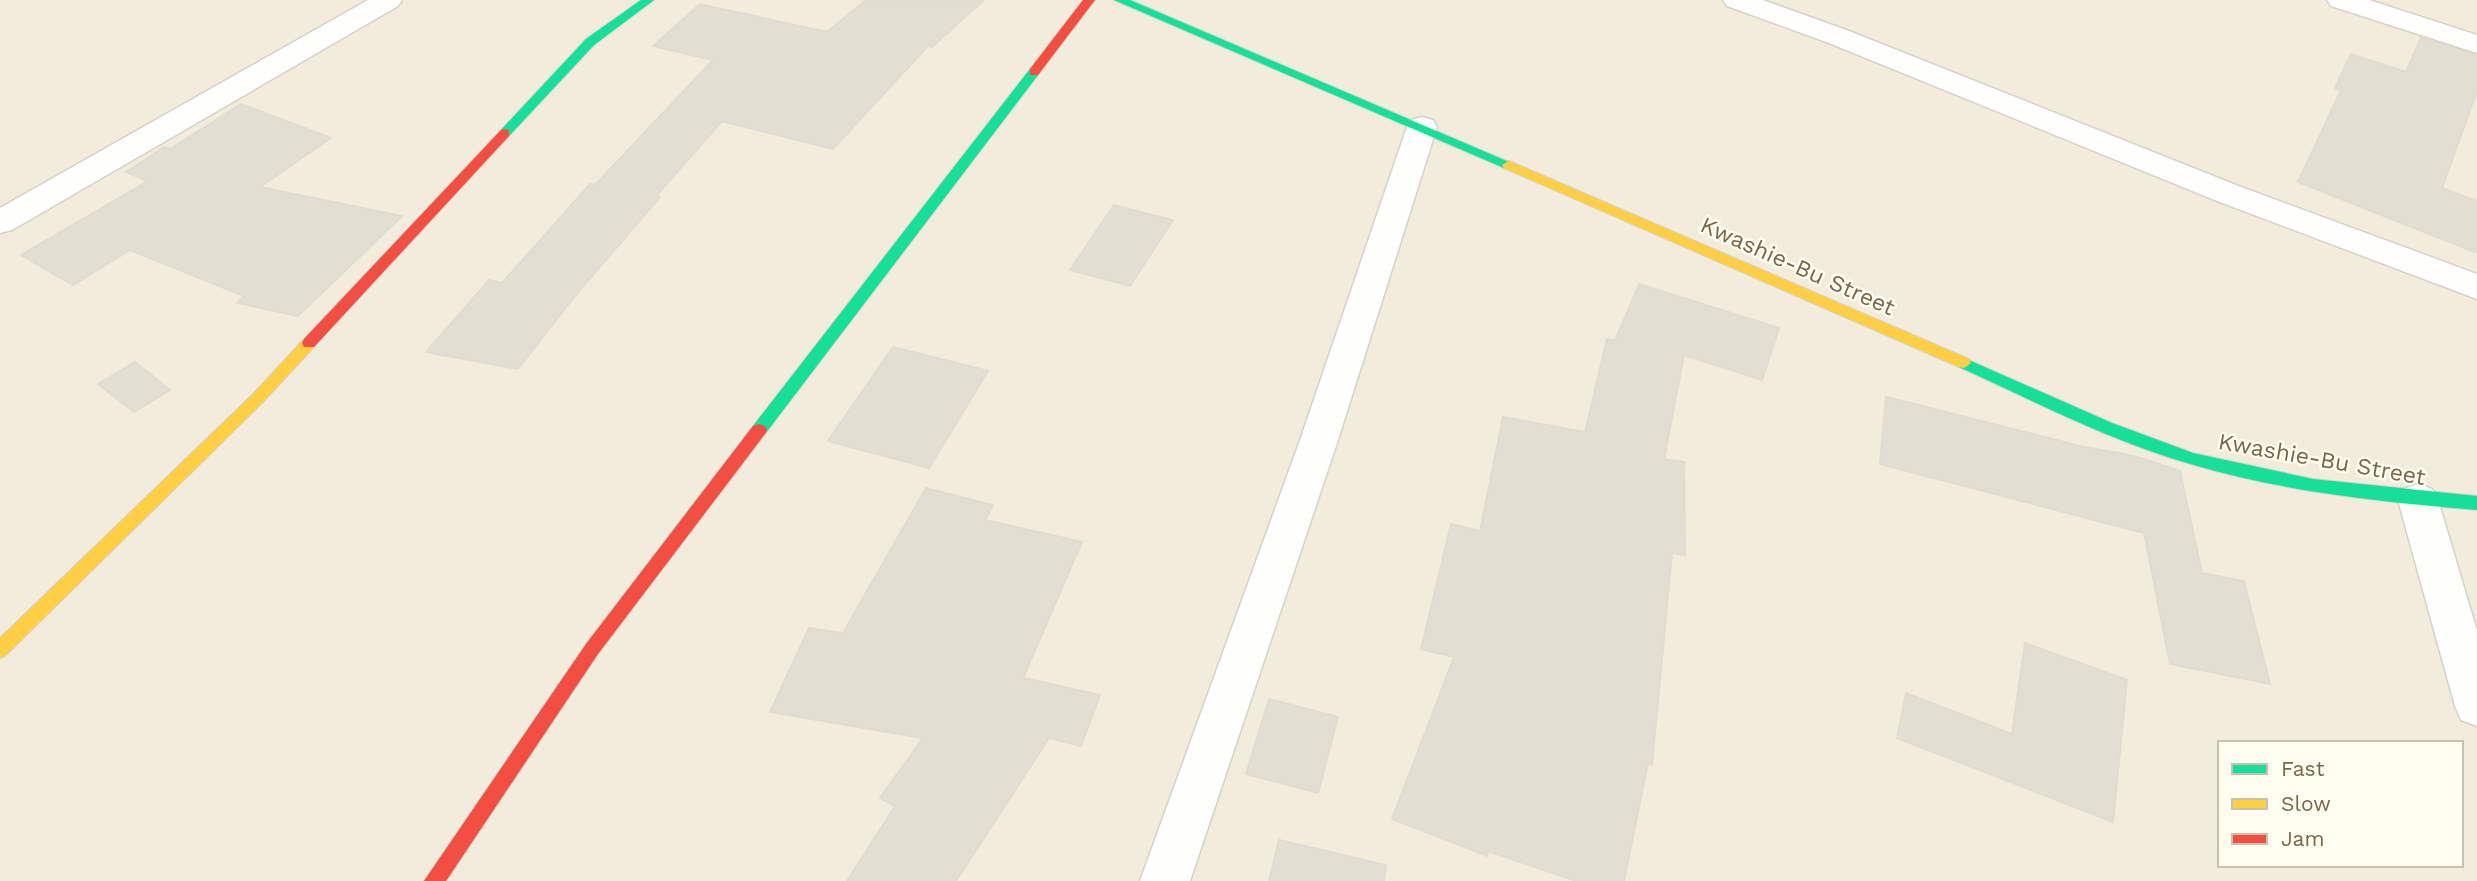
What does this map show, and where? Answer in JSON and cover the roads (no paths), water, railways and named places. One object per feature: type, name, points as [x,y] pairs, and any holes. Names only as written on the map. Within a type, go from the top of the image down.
[{"type":"street","points":[[0,222],[388,0]]},
{"type":"street","points":[[0,650],[257,399],[590,42],[648,0]]},
{"type":"street","points":[[434,881],[592,649],[1089,0]]},
{"type":"street","name":"Kwashie-Bu Street","points":[[1120,0],[1422,127],[2154,446],[2219,467],[2418,500],[2477,503]]},
{"type":"street","points":[[1737,0],[1839,37],[2230,194],[2477,287]]},
{"type":"street","points":[[2341,0],[2477,44]]},
{"type":"street","points":[[1165,881],[1318,443],[1422,127]]},
{"type":"street","points":[[2418,500],[2477,706]]}]
